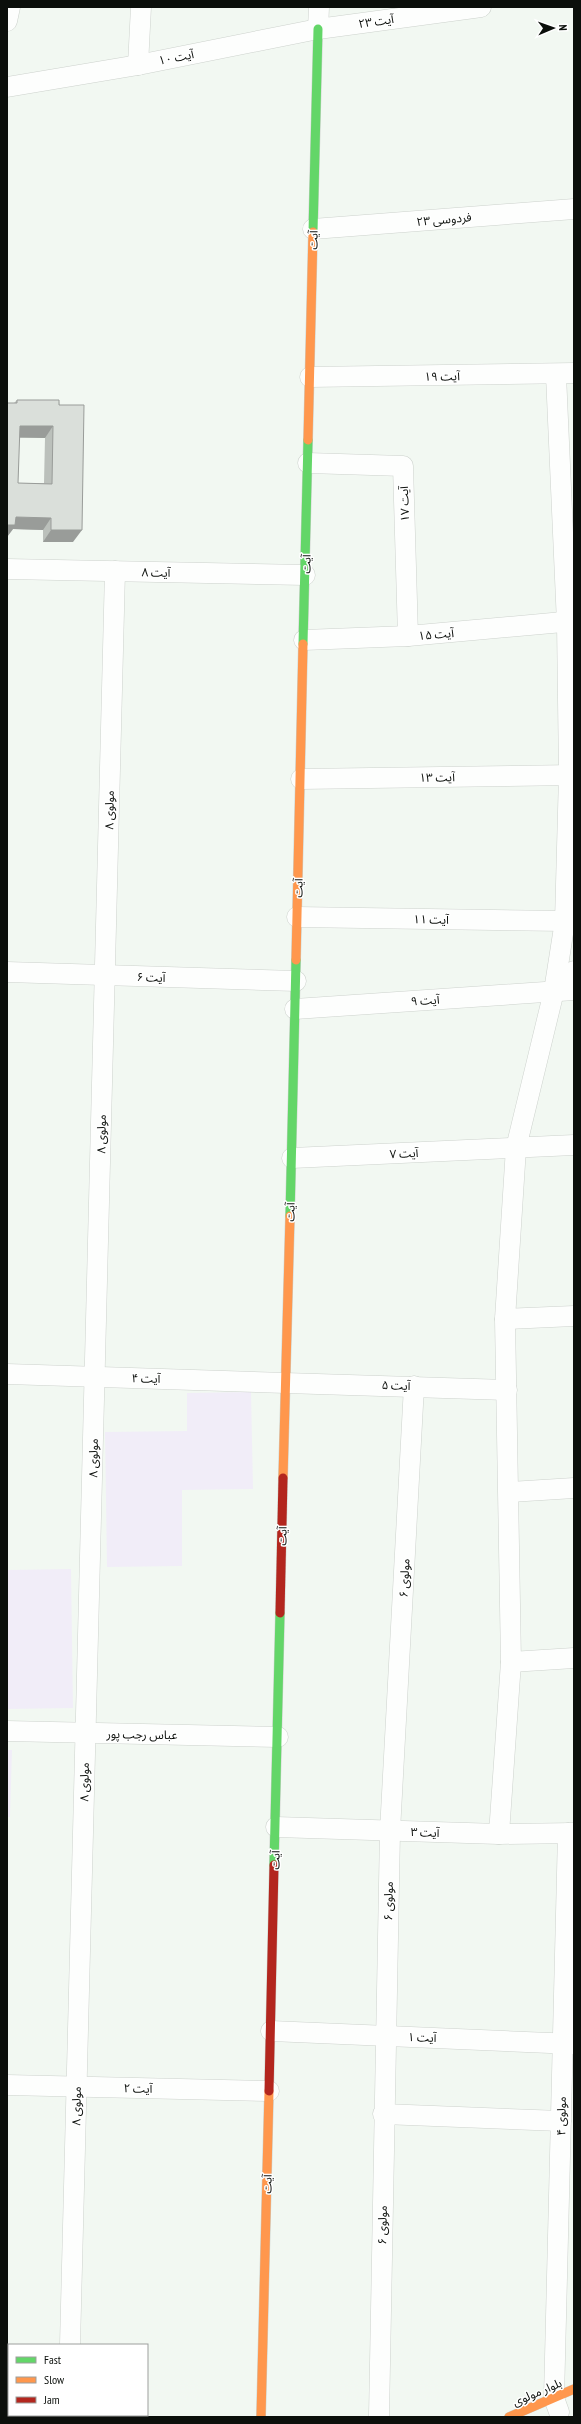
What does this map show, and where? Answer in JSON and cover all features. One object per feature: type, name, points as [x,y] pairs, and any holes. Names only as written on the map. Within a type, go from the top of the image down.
[{"type":"street","points":[[7,21],[10,7]]},
{"type":"street","points":[[138,64],[141,7]]},
{"type":"street","name":"آیت","points":[[262,2417],[319,7]]},
{"type":"street","name":"آیت ۲۳","points":[[318,29],[481,7]]},
{"type":"street","name":"آیت ۱۰","points":[[7,87],[138,64],[318,29]]},
{"type":"street","name":"فردوسی ۲۳","points":[[314,229],[574,209]]},
{"type":"street","points":[[499,1834],[511,1662],[510,1492],[506,1319],[516,1148],[554,991],[565,921],[572,775],[571,622],[565,374]]},
{"type":"street","name":"آیت ۱۹","points":[[310,377],[565,374]]},
{"type":"street","name":"آیت ۱۷","points":[[308,463],[403,466],[408,636]]},
{"type":"street","name":"آیت ۸","points":[[7,569],[306,575]]},
{"type":"street","name":"مولوی ۸","points":[[70,2344],[115,571]]},
{"type":"street","name":"آیت ۱۵","points":[[304,640],[408,636],[571,622]]},
{"type":"street","name":"آیت ۱۳","points":[[301,779],[572,775]]},
{"type":"street","name":"آیت ۱۱","points":[[297,917],[565,921]]},
{"type":"street","points":[[554,991],[574,971]]},
{"type":"street","name":"آیت ۶","points":[[7,972],[296,981]]},
{"type":"street","name":"آیت ۹","points":[[295,1008],[574,990]]},
{"type":"street","name":"آیت ۷","points":[[292,1158],[574,1145]]},
{"type":"street","points":[[506,1319],[574,1316]]},
{"type":"street","name":"آیت ۴","points":[[7,1374],[286,1381]]},
{"type":"street","name":"آیت ۵","points":[[286,1381],[507,1390]]},
{"type":"street","name":"مولوی ۶","points":[[379,2417],[383,2114],[390,1831],[414,1386]]},
{"type":"street","points":[[510,1492],[574,1488]]},
{"type":"street","points":[[511,1662],[574,1658]]},
{"type":"street","name":"عباس رجب پور","points":[[7,1731],[278,1737]]},
{"type":"street","name":"آیت ۳","points":[[276,1827],[499,1834],[571,1833]]},
{"type":"street","name":"مولوی ۴","points":[[557,2409],[561,2121],[568,2044],[571,1833]]},
{"type":"street","name":"آیت ۱","points":[[271,2031],[568,2044]]},
{"type":"street","name":"آیت ۲","points":[[7,2085],[269,2091]]},
{"type":"street","points":[[383,2114],[561,2121]]},
{"type":"street","name":"بلوار مولوی","points":[[509,2417],[557,2409],[574,2390]]},
{"type":"shaded area","points":[[251,1392],[253,1489],[182,1490],[182,1566],[107,1567],[105,1432],[187,1431],[187,1393]]},
{"type":"shaded area","points":[[71,1569],[73,1708],[7,1709],[7,1570]]},
{"type":"shaded area","points":[[7,1750],[12,1750],[10,1817],[7,1817]]},
{"type":"building","points":[[17,400],[59,400],[59,405],[84,405],[82,530],[51,530],[51,518],[16,517],[15,525],[7,525],[7,403],[17,403]],"holes":[[[20,426],[53,426],[52,484],[18,483]]]},
{"type":"traffic: fast","points":[[313,232],[318,29]]},
{"type":"traffic: fast","points":[[303,644],[308,440]]},
{"type":"traffic: fast","points":[[290,1216],[296,960]]},
{"type":"traffic: fast","points":[[274,1865],[280,1613]]},
{"type":"traffic: slow","points":[[308,440],[313,232]]},
{"type":"traffic: slow","points":[[296,960],[303,644]]},
{"type":"traffic: slow","points":[[283,1478],[290,1216]]},
{"type":"traffic: slow","points":[[261,2417],[269,2091]]},
{"type":"traffic: slow","points":[[509,2417],[574,2389]]},
{"type":"traffic: jam","points":[[280,1613],[283,1478]]},
{"type":"traffic: jam","points":[[269,2091],[274,1865]]}]
